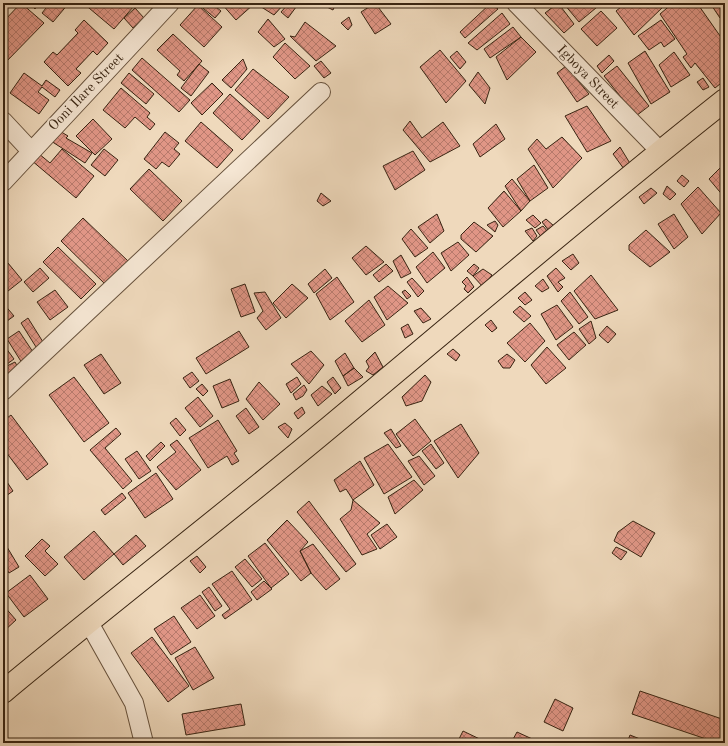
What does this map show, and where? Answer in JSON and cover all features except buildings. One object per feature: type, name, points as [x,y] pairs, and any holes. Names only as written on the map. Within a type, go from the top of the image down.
[{"type":"main road","points":[[3,692],[88,621],[329,428],[660,151],[725,100]]},
{"type":"street","name":"Ooni Ilare Street","points":[[3,182],[170,3]]},
{"type":"street","name":"Igboya Street","points":[[521,4],[660,151]]},
{"type":"street","points":[[3,391],[321,92]]},
{"type":"street","points":[[3,121],[31,151]]},
{"type":"street","points":[[88,621],[134,703],[144,743]]}]
